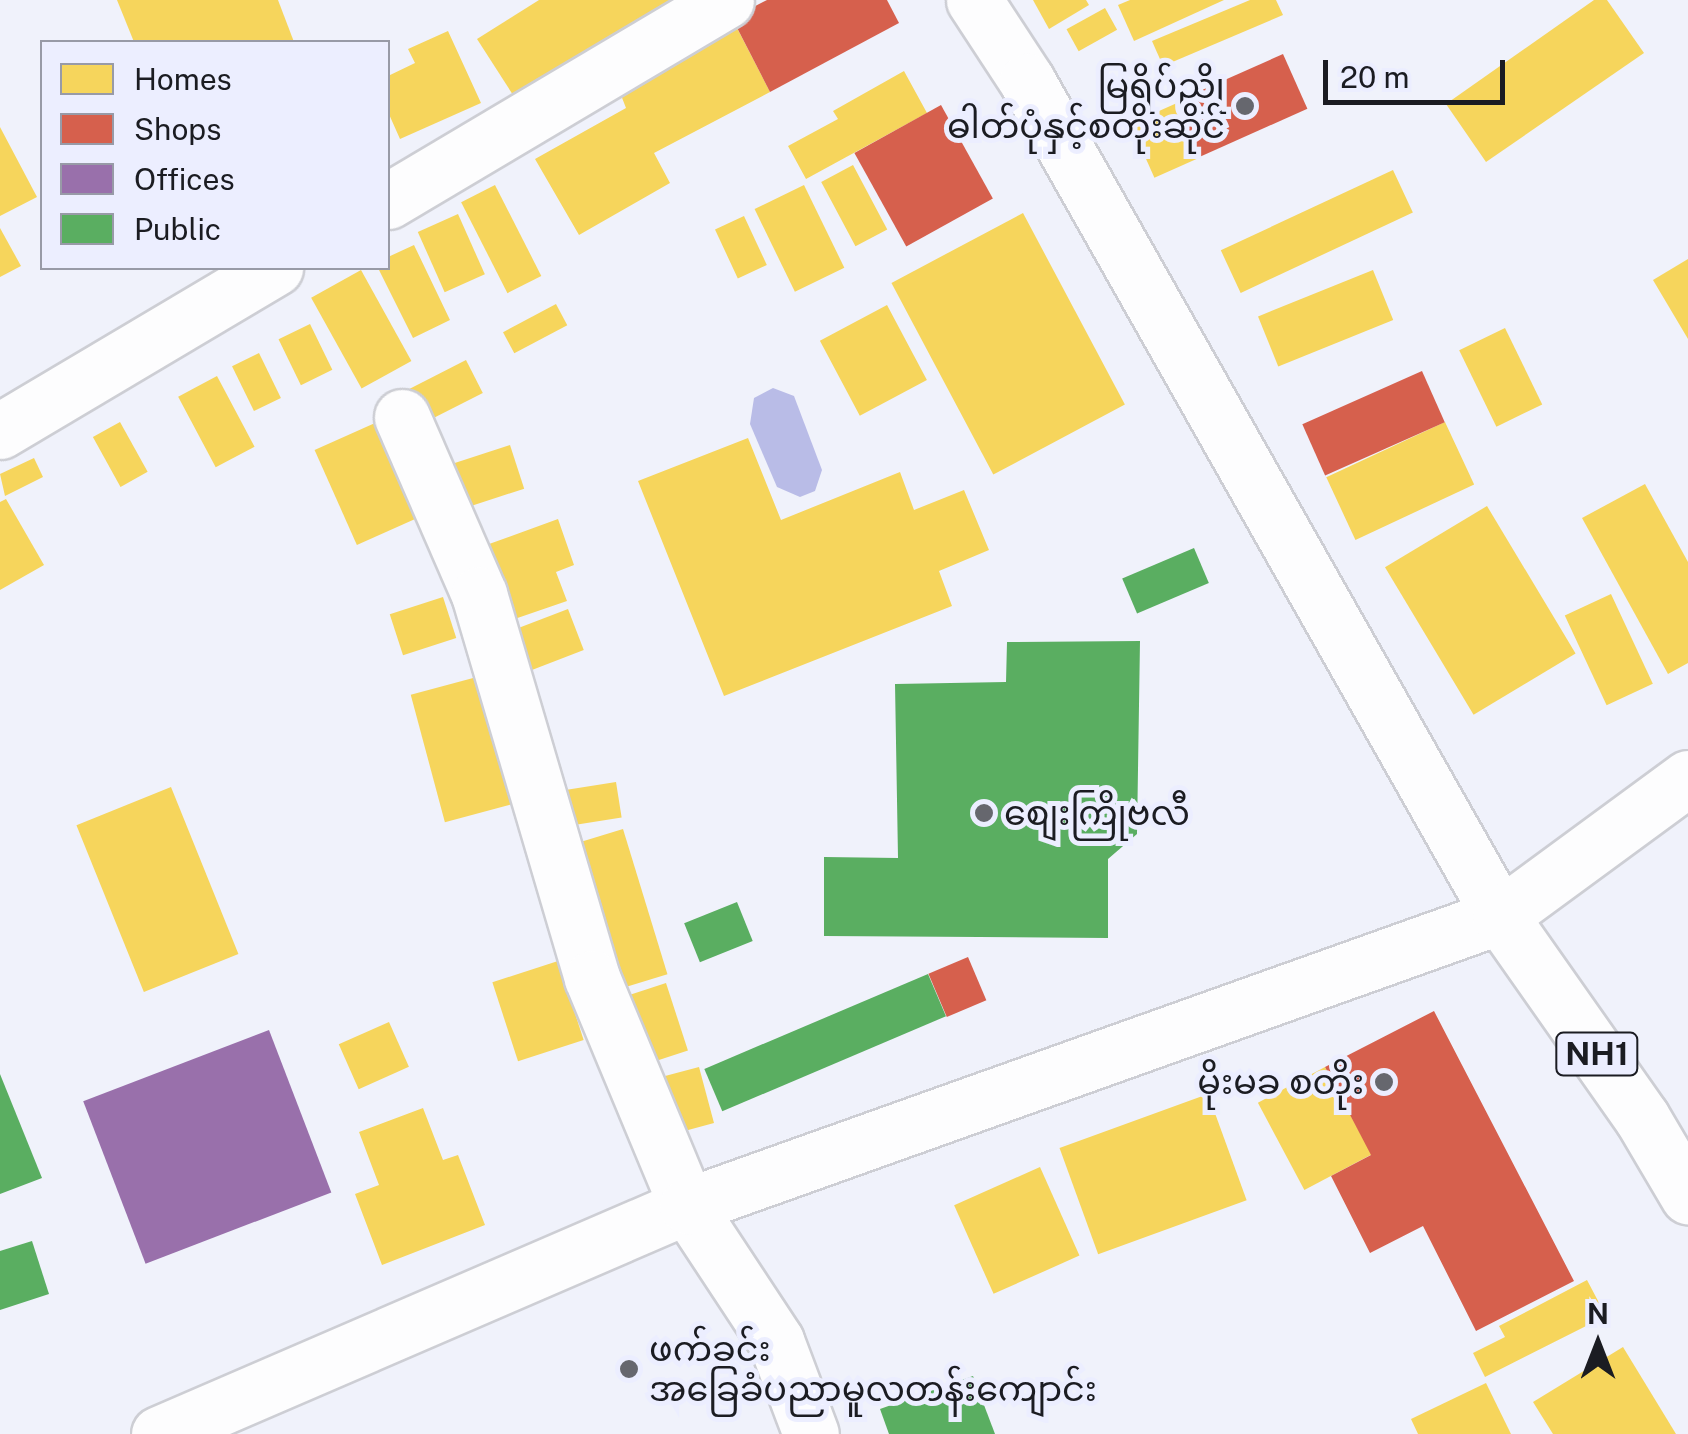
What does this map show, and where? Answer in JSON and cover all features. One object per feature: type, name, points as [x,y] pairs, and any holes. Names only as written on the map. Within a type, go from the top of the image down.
[{"type":"main road","points":[[390,200],[726,0]]},
{"type":"main road","points":[[974,0],[1037,99],[1500,916]]},
{"type":"main road","points":[[0,431],[272,270]]},
{"type":"main road","points":[[402,417],[479,594],[592,978],[687,1206],[776,1341],[811,1434]]},
{"type":"main road","points":[[159,1434],[687,1206],[1500,916],[1688,778]]},
{"type":"main road","name":"NH1","points":[[1500,916],[1642,1118],[1688,1196]]},
{"type":"water","points":[[773,388],[794,396],[822,470],[815,491],[800,497],[777,487],[750,424],[754,398]]},
{"type":"building: Homes","points":[[117,0],[278,0],[293,40],[133,40]]},
{"type":"building: Homes","points":[[539,0],[714,0],[524,112],[477,39]]},
{"type":"building: Homes","points":[[1033,0],[1086,0],[1089,5],[1049,29]]},
{"type":"building: Homes","points":[[1130,0],[1224,0],[1134,41],[1118,5]]},
{"type":"building: Homes","points":[[1250,0],[1276,0],[1283,15],[1163,66],[1152,41]]},
{"type":"building: Homes","points":[[1594,0],[1607,0],[1644,53],[1486,162],[1446,104]]},
{"type":"building: Homes","points":[[1105,8],[1117,30],[1079,51],[1067,29]]},
{"type":"building: Homes","points":[[737,28],[770,92],[654,153],[670,183],[579,235],[535,159],[626,108],[619,90]]},
{"type":"building: Homes","points":[[448,31],[481,103],[400,139],[390,116],[390,75],[415,63],[408,49]]},
{"type":"building: Homes","points":[[904,71],[927,113],[806,179],[788,146],[838,119],[833,111]]},
{"type":"building: Homes","points":[[1177,103],[1201,157],[1154,178],[1130,124]]},
{"type":"building: Homes","points":[[0,127],[37,197],[0,216]]},
{"type":"building: Homes","points":[[853,165],[887,229],[855,246],[821,182]]},
{"type":"building: Homes","points":[[1393,170],[1413,213],[1241,293],[1221,250]]},
{"type":"building: Homes","points":[[495,185],[541,276],[507,293],[461,202]]},
{"type":"building: Homes","points":[[804,185],[844,268],[795,292],[755,209]]},
{"type":"building: Homes","points":[[1023,213],[1125,405],[993,475],[891,283]]},
{"type":"building: Homes","points":[[458,214],[485,274],[445,292],[418,232]]},
{"type":"building: Homes","points":[[744,216],[767,265],[738,278],[715,230]]},
{"type":"building: Homes","points":[[0,228],[21,266],[0,277]]},
{"type":"building: Homes","points":[[414,245],[450,320],[413,338],[379,270],[390,270],[390,256]]},
{"type":"building: Homes","points":[[1688,259],[1688,339],[1653,280]]},
{"type":"building: Homes","points":[[361,270],[411,361],[362,389],[311,298]]},
{"type":"building: Homes","points":[[1373,270],[1393,320],[1278,367],[1258,316]]},
{"type":"building: Homes","points":[[556,304],[567,325],[514,353],[503,332]]},
{"type":"building: Homes","points":[[887,305],[927,380],[860,416],[820,341]]},
{"type":"building: Homes","points":[[310,324],[332,370],[301,385],[279,339]]},
{"type":"building: Homes","points":[[1505,328],[1542,404],[1496,427],[1459,350]]},
{"type":"building: Homes","points":[[259,353],[281,398],[254,411],[232,366]]},
{"type":"building: Homes","points":[[466,360],[483,393],[418,426],[401,393]]},
{"type":"building: Homes","points":[[217,376],[255,447],[216,467],[178,397]]},
{"type":"building: Homes","points":[[384,419],[426,514],[357,545],[315,450]]},
{"type":"building: Homes","points":[[120,422],[148,472],[121,487],[93,437]]},
{"type":"building: Homes","points":[[1445,422],[1474,485],[1355,540],[1326,477]]},
{"type":"building: Homes","points":[[748,438],[781,520],[900,472],[914,510],[964,490],[989,550],[939,571],[952,606],[724,696],[638,481]]},
{"type":"building: Homes","points":[[510,445],[524,489],[453,512],[439,468]]},
{"type":"building: Homes","points":[[34,458],[43,477],[5,496],[0,474]]},
{"type":"building: Homes","points":[[1645,484],[1688,562],[1688,663],[1668,674],[1582,518]]},
{"type":"building: Homes","points":[[6,499],[44,565],[0,590],[0,502]]},
{"type":"building: Homes","points":[[1487,506],[1576,653],[1474,715],[1385,567]]},
{"type":"building: Homes","points":[[558,519],[574,565],[556,572],[567,601],[506,622],[478,548]]},
{"type":"building: Homes","points":[[1611,594],[1653,684],[1607,705],[1565,616]]},
{"type":"building: Homes","points":[[443,597],[456,638],[403,655],[390,614]]},
{"type":"building: Homes","points":[[568,609],[584,650],[520,674],[505,633]]},
{"type":"building: Homes","points":[[488,674],[522,802],[445,822],[411,695]]},
{"type":"building: Homes","points":[[616,782],[622,818],[558,828],[553,792]]},
{"type":"building: Homes","points":[[171,787],[238,954],[144,992],[76,825]]},
{"type":"building: Homes","points":[[623,829],[667,974],[605,993],[561,848]]},
{"type":"building: Homes","points":[[558,961],[584,1040],[518,1061],[492,982]]},
{"type":"building: Homes","points":[[666,983],[688,1051],[638,1067],[616,999]]},
{"type":"building: Homes","points":[[389,1022],[409,1067],[359,1089],[339,1044]]},
{"type":"building: Homes","points":[[699,1067],[714,1123],[674,1134],[659,1078]]},
{"type":"building: Homes","points":[[1325,1067],[1371,1154],[1304,1190],[1258,1103]]},
{"type":"building: Homes","points":[[1208,1094],[1247,1200],[1098,1254],[1060,1148]]},
{"type":"building: Homes","points":[[423,1108],[443,1160],[458,1155],[485,1225],[382,1265],[355,1194],[379,1185],[359,1132]]},
{"type":"building: Homes","points":[[1040,1167],[1079,1256],[994,1294],[954,1205]]},
{"type":"building: Homes","points":[[1587,1280],[1606,1316],[1485,1377],[1473,1353],[1505,1337],[1499,1326]]},
{"type":"building: Homes","points":[[1623,1347],[1676,1434],[1553,1434],[1533,1402]]},
{"type":"building: Homes","points":[[1486,1383],[1511,1434],[1418,1434],[1411,1419]]},
{"type":"building: Shops","points":[[767,0],[887,0],[899,23],[770,92],[732,18]]},
{"type":"building: Shops","points":[[1283,54],[1307,109],[1201,156],[1176,102]]},
{"type":"building: Shops","points":[[941,105],[993,199],[906,247],[854,153]]},
{"type":"building: Shops","points":[[1422,371],[1445,422],[1325,475],[1302,424]]},
{"type":"building: Shops","points":[[968,957],[986,1000],[947,1017],[928,974]]},
{"type":"building: Shops","points":[[1434,1011],[1574,1281],[1476,1331],[1423,1226],[1370,1253],[1331,1176],[1371,1155],[1325,1067]]},
{"type":"building: Offices","points":[[269,1030],[331,1192],[146,1264],[83,1101]]},
{"type":"building: Public","points":[[1194,548],[1209,583],[1137,613],[1122,578]]},
{"type":"building: Public","points":[[1140,641],[1137,834],[1108,859],[1108,938],[824,936],[824,857],[898,858],[895,684],[1006,682],[1007,642]]},
{"type":"building: Public","points":[[737,902],[753,941],[700,962],[684,923]]},
{"type":"building: Public","points":[[928,974],[946,1016],[722,1111],[704,1069]]},
{"type":"building: Public","points":[[0,1074],[42,1178],[0,1194]]},
{"type":"building: Public","points":[[32,1241],[49,1294],[0,1310],[0,1251]]},
{"type":"building: Public","points":[[973,1376],[995,1434],[889,1434],[880,1409]]},
{"type":"place","name":"မြရိပ်ညို ဓါတ်ပုံနှင့်စတိုးဆိုင်","points":[[1245,106]]},
{"type":"place","name":"စျေးကြိုဗလီ","points":[[984,813]]},
{"type":"place","name":"မိုးမခ စတိုး","points":[[1384,1082]]},
{"type":"place","name":"ဖက်ခင်း အခြေခံပညာမူလတန်းကျောင်း","points":[[629,1369]]}]
